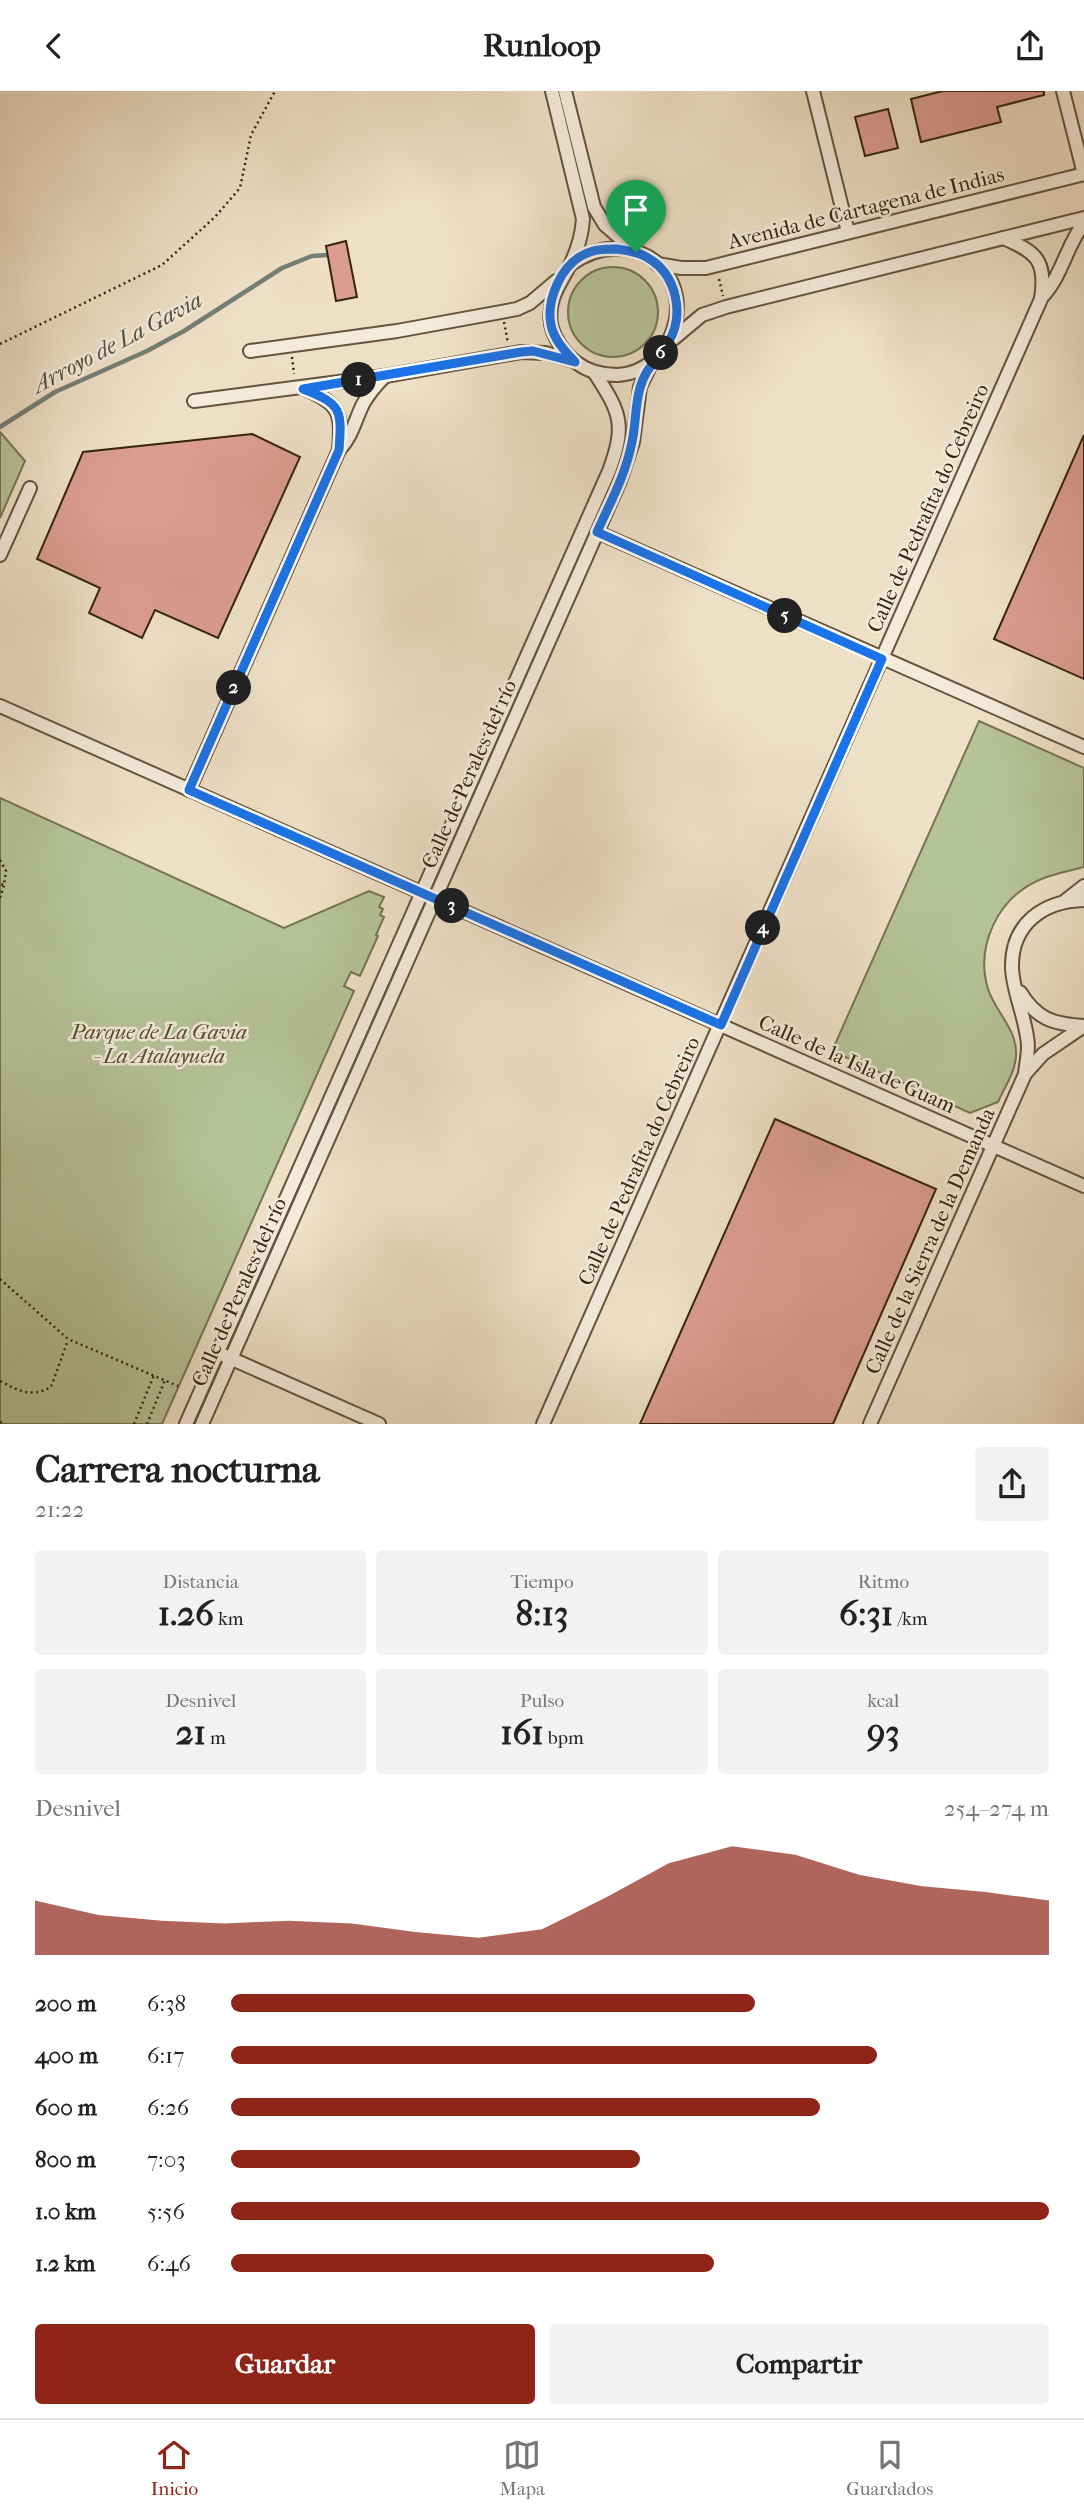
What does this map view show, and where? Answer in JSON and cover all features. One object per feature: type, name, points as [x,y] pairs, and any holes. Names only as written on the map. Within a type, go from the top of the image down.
[{"type":"street","points":[[552,91],[583,219],[580,238],[570,265],[554,293],[550,311],[551,325],[555,338],[575,362]]},
{"type":"street","points":[[565,91],[598,216],[636,252],[657,264],[675,293],[678,309],[676,327],[669,342]]},
{"type":"street","points":[[813,91],[848,232]]},
{"type":"street","points":[[1063,91],[1084,174]]},
{"type":"street","name":"Avenida de Cartagena de Indias","points":[[657,264],[706,268],[1084,174]]},
{"type":"street","points":[[194,401],[299,383],[385,376],[533,351],[575,362],[594,373],[624,374],[651,364],[669,342],[702,315],[1084,220]]},
{"type":"street","name":"Calle de Pedrafita do Cebreiro","points":[[1041,299],[1052,288],[1084,220]]},
{"type":"street","name":"Calle de Pedrafita do Cebreiro","points":[[543,1424],[1041,299],[1043,271],[1036,257],[1022,246],[1003,238]]},
{"type":"street","points":[[570,265],[583,255],[599,250],[636,252]]},
{"type":"street","points":[[250,351],[397,331],[517,309],[530,303],[562,276]]},
{"type":"street","name":"Calle de Perales del río","points":[[186,1424],[597,532],[626,464],[635,430],[640,387],[651,364]]},
{"type":"street","name":"Calle de Perales del río","points":[[202,1424],[615,455],[620,421],[613,402],[594,373]]},
{"type":"street","points":[[339,450],[348,442],[363,404],[385,376]]},
{"type":"street","points":[[189,790],[339,450],[342,431],[340,415],[323,397],[299,383]]},
{"type":"street","points":[[0,555],[30,488]]},
{"type":"street","points":[[597,532],[1084,747]]},
{"type":"street","name":"Calle de la Isla de Guam","points":[[0,706],[1084,1186]]},
{"type":"street","points":[[1065,901],[1084,885]]},
{"type":"street","points":[[1065,901],[1084,900]]},
{"type":"street","name":"Calle de la Sierra de la Demanda","points":[[1025,1075],[1028,1037],[1012,970],[1013,954],[1017,938],[1027,922],[1043,908],[1065,901]]},
{"type":"street","points":[[1016,986],[1029,1006],[1045,1019],[1062,1025],[1084,1026]]},
{"type":"street","name":"Calle de la Sierra de la Demanda","points":[[870,1424],[1025,1075],[1043,1054],[1084,1026]]},
{"type":"street","points":[[217,1353],[379,1424]]},
{"type":"path","points":[[0,344],[162,265],[215,217],[240,188],[251,135],[275,91]]},
{"type":"path","points":[[718,276],[723,297]]},
{"type":"path","points":[[504,322],[508,344]]},
{"type":"path","points":[[292,357],[299,383]]},
{"type":"path","points":[[0,860],[6,871],[0,898]]},
{"type":"path","points":[[0,1279],[68,1339],[178,1386]]},
{"type":"path","points":[[0,1381],[19,1391],[39,1394],[51,1387],[68,1339]]},
{"type":"path","points":[[134,1424],[154,1375]]},
{"type":"path","points":[[147,1424],[165,1380]]},
{"type":"path","points":[[0,1423],[5,1424]]},
{"type":"green space","points":[[613,267],[630,270],[645,280],[655,295],[658,312],[655,329],[645,344],[630,354],[613,357],[596,354],[581,344],[571,329],[568,312],[571,295],[581,280],[596,270]]},
{"type":"green space","points":[[0,432],[25,461],[0,518]]},
{"type":"green space","points":[[979,721],[1084,768],[1084,867],[1048,876],[1023,889],[1011,899],[993,926],[985,957],[985,973],[988,989],[1015,1042],[1015,1063],[998,1102],[970,1113],[832,1051]]},
{"type":"green space","name":"Parque de La Gavia - La Atalayuela","points":[[0,798],[284,928],[369,891],[384,897],[379,907],[383,909],[380,915],[384,917],[376,935],[378,936],[360,976],[351,972],[344,986],[354,991],[162,1424],[0,1424]]},
{"type":"building","points":[[943,91],[1044,91],[1044,95],[997,107],[1001,122],[921,142],[911,99]]},
{"type":"building","points":[[888,109],[898,148],[865,156],[855,117]]},
{"type":"building","points":[[346,241],[357,297],[336,301],[326,246]]},
{"type":"building","points":[[252,434],[300,457],[218,638],[155,610],[142,638],[89,613],[100,588],[37,559],[83,452]]},
{"type":"building","points":[[1084,435],[1084,679],[994,639]]},
{"type":"building","points":[[775,1119],[936,1189],[833,1424],[640,1424]]},
{"type":"waterway","name":"Arroyo de La Gavia","points":[[0,427],[55,392],[147,351],[184,331],[282,268],[312,256],[327,255]]},
{"type":"route","points":[[599,250],[636,252],[657,264],[670,281],[678,309],[676,327],[669,342],[651,364],[640,387],[631,448],[620,481],[597,532],[882,659],[721,1025],[189,790],[339,450],[342,431],[340,415],[323,397],[303,389],[521,352],[545,353],[575,362],[555,338],[551,325],[550,311],[554,293],[562,276],[570,265],[583,255],[599,250]]}]
